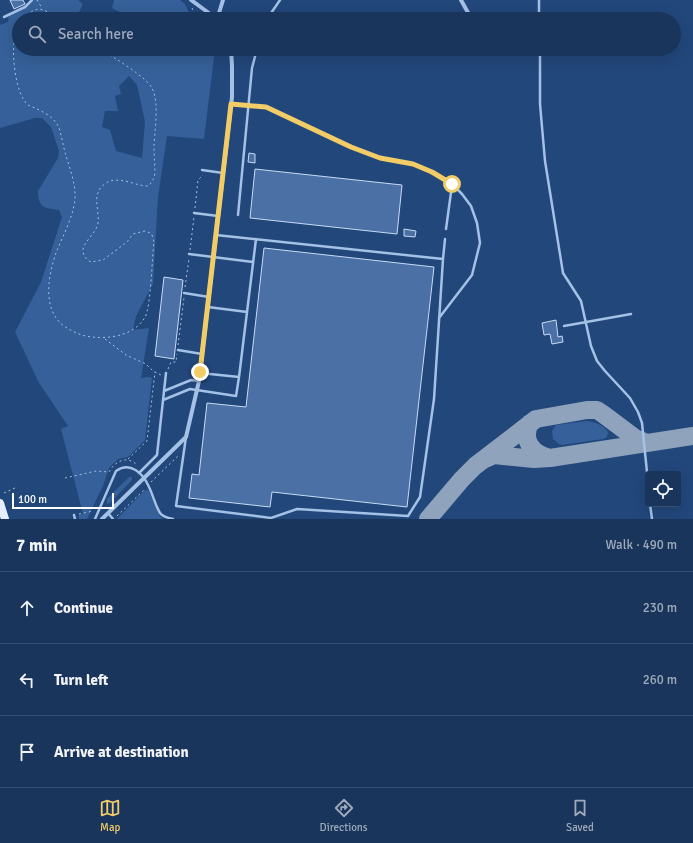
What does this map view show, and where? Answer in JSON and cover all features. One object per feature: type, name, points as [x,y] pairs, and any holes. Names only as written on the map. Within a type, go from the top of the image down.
[{"type":"main road","points":[[0,503],[5,519]]},
{"type":"street","points":[[219,12],[223,0]]},
{"type":"street","points":[[460,0],[468,12]]},
{"type":"street","points":[[190,2],[208,12]]},
{"type":"street","points":[[102,519],[186,437],[199,381],[208,306],[231,104],[231,56]]},
{"type":"lane","points":[[14,12],[25,7],[32,0]]},
{"type":"lane","points":[[272,12],[280,0]]},
{"type":"lane","points":[[539,0],[539,12]]},
{"type":"lane","points":[[4,17],[12,13]]},
{"type":"lane","points":[[238,215],[252,68],[255,56]]},
{"type":"lane","points":[[540,56],[540,104],[545,161],[562,267],[566,279],[580,301],[591,346],[597,361],[630,398],[638,412],[642,423],[647,471]]},
{"type":"lane","points":[[231,104],[266,107],[351,147],[380,158],[413,164],[432,172],[452,184],[462,194],[471,206],[477,222],[480,242],[472,275],[439,318]]},
{"type":"lane","points":[[202,170],[223,173]]},
{"type":"lane","points":[[446,229],[452,184]]},
{"type":"lane","points":[[194,213],[218,216]]},
{"type":"lane","points":[[216,235],[443,258]]},
{"type":"lane","points":[[163,400],[190,389],[236,396],[256,239]]},
{"type":"lane","points":[[186,437],[176,506],[271,518],[297,508],[408,516],[420,497],[434,399],[445,239]]},
{"type":"lane","points":[[189,254],[253,262]]},
{"type":"lane","points":[[184,293],[209,297]]},
{"type":"lane","points":[[208,306],[247,312]]},
{"type":"lane","points":[[564,326],[631,314]]},
{"type":"lane","points":[[178,350],[202,354]]},
{"type":"lane","points":[[200,372],[239,377]]},
{"type":"lane","points":[[139,473],[157,455],[166,373]]},
{"type":"lane","points":[[164,391],[191,380],[199,381]]},
{"type":"lane","points":[[95,519],[116,471],[126,466],[134,468],[144,478],[149,485],[163,517],[173,519]]},
{"type":"lane","points":[[650,507],[652,519]]},
{"type":"lane","points":[[107,513],[113,519]]},
{"type":"path","points":[[37,0],[42,9],[48,12]]},
{"type":"path","points":[[190,2],[195,12]]},
{"type":"path","points":[[31,12],[42,9]]},
{"type":"path","points":[[14,56],[20,95],[28,105],[46,114],[57,124],[70,167],[75,197],[73,213],[56,255],[50,281],[49,292],[52,310],[54,316],[60,323],[74,332],[90,337],[105,338],[128,333],[137,327],[146,317],[150,293],[154,242],[152,235],[145,231],[133,234],[109,256],[99,262],[91,262],[84,255],[84,245],[94,232],[98,223],[96,197],[99,190],[111,181],[118,180],[148,186],[153,180],[155,174],[154,150],[156,117],[152,88],[137,74],[110,56]]},
{"type":"path","points":[[166,373],[172,362],[176,362],[198,180],[207,171]]},
{"type":"path","points":[[105,338],[126,355],[146,364],[155,372],[165,377]]},
{"type":"path","points":[[127,460],[147,441],[155,372]]},
{"type":"path","points":[[65,478],[96,471],[109,472]]},
{"type":"path","points":[[4,493],[17,487]]},
{"type":"path","points":[[75,517],[98,510]]},
{"type":"shaded area","points":[[34,0],[78,0],[83,4],[79,12],[17,12],[25,8]]},
{"type":"shaded area","points":[[114,0],[180,0],[185,4],[189,12],[120,12],[112,8]]},
{"type":"shaded area","points":[[12,14],[12,56],[214,56],[204,139],[167,136],[158,197],[153,284],[136,316],[133,330],[149,328],[141,378],[152,378],[145,440],[128,457],[118,459],[109,468],[103,486],[87,519],[79,519],[79,515],[83,514],[61,429],[68,426],[39,383],[15,332],[41,282],[62,217],[59,210],[46,208],[43,206],[38,197],[38,191],[58,158],[59,151],[51,127],[42,118],[35,118],[0,128],[0,25],[8,22],[9,16]],"holes":[[[129,76],[137,85],[145,122],[142,158],[116,151],[110,130],[102,127],[105,111],[118,111],[115,96],[121,94],[119,86]]]},
{"type":"shaded area","points":[[587,421],[604,427],[608,432],[607,437],[603,439],[562,445],[553,439],[552,431],[556,425]]},
{"type":"shaded area","points":[[129,477],[132,477],[132,480],[110,503],[107,504],[107,499]]},
{"type":"shaded area","points":[[144,491],[149,491],[162,519],[117,519]]},
{"type":"building","points":[[10,0],[23,0],[25,4],[14,9]]},
{"type":"building","points":[[249,153],[255,154],[255,163],[248,162]]},
{"type":"building","points":[[255,169],[402,185],[397,234],[250,218]]},
{"type":"building","points":[[404,229],[416,231],[415,237],[404,236]]},
{"type":"building","points":[[264,248],[434,267],[407,507],[272,492],[270,507],[189,498],[192,474],[199,475],[207,403],[246,407]]},
{"type":"building","points":[[164,277],[183,280],[174,359],[155,356]]},
{"type":"building","points":[[556,320],[558,337],[562,336],[563,342],[552,344],[550,334],[544,335],[542,323]]},
{"type":"taxiway","points":[[428,519],[475,466],[536,419],[587,410],[597,410],[635,438],[647,443]]},
{"type":"taxiway","points":[[530,423],[527,436],[530,446],[538,453],[550,458]]},
{"type":"taxiway","points":[[485,459],[494,455],[534,459],[550,458],[693,436]]},
{"type":"route","points":[[200,372],[231,104],[266,107],[351,147],[380,158],[413,164],[432,172],[452,184]]}]
